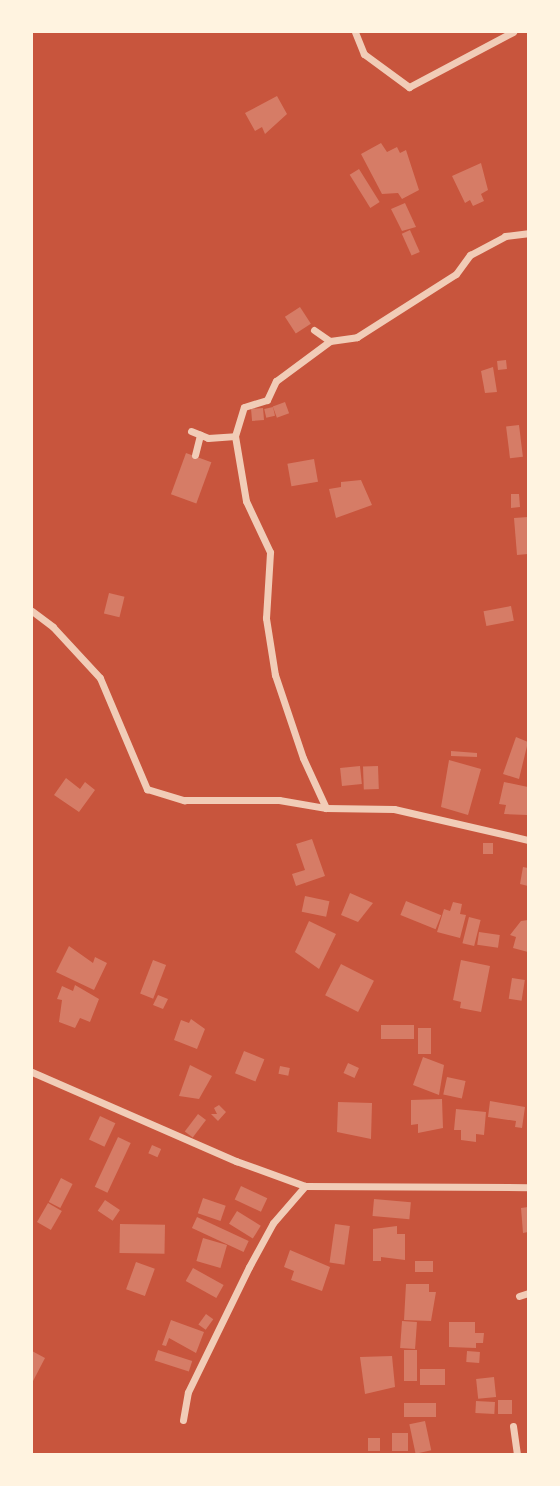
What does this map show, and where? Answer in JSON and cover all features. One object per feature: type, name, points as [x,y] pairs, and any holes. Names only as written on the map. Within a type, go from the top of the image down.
[{"type":"street","points":[[355,32],[364,54],[409,87],[513,32]]},
{"type":"street","points":[[326,808],[303,758],[275,674],[266,618],[270,552],[247,501],[235,436],[244,407],[267,400],[276,381],[330,341],[357,337],[456,274],[470,254],[505,236],[528,233]]},
{"type":"street","points":[[314,330],[330,341]]},
{"type":"street","points":[[191,431],[200,435],[235,436]]},
{"type":"street","points":[[195,455],[200,435]]},
{"type":"street","points":[[32,611],[53,627],[100,678],[147,789],[184,800],[279,800],[326,808],[394,809],[528,840]]},
{"type":"street","points":[[32,1072],[236,1161],[305,1186],[528,1187]]},
{"type":"street","points":[[183,1420],[188,1392],[249,1267],[273,1223],[305,1186]]},
{"type":"street","points":[[519,1296],[528,1293]]},
{"type":"street","points":[[513,1426],[517,1454]]},
{"type":"building","points":[[277,96],[287,114],[265,134],[262,127],[255,131],[245,113]]},
{"type":"building","points":[[381,143],[387,152],[397,147],[400,153],[406,150],[419,190],[402,199],[398,193],[382,194],[361,154]]},
{"type":"building","points":[[481,163],[488,190],[481,194],[484,201],[473,206],[470,200],[465,203],[452,176]]},
{"type":"building","points":[[359,169],[380,202],[370,208],[350,175]]},
{"type":"building","points":[[405,203],[416,227],[402,231],[391,209]]},
{"type":"building","points":[[410,230],[420,252],[412,256],[402,234]]},
{"type":"building","points":[[300,307],[311,324],[296,334],[285,317]]},
{"type":"building","points":[[506,360],[507,369],[498,370],[497,361]]},
{"type":"building","points":[[493,367],[497,392],[485,393],[481,371]]},
{"type":"building","points":[[285,402],[289,413],[277,418],[273,406]]},
{"type":"building","points":[[273,407],[275,416],[266,418],[264,409]]},
{"type":"building","points":[[263,408],[264,420],[252,421],[251,409]]},
{"type":"building","points":[[519,425],[523,457],[510,458],[506,427]]},
{"type":"building","points":[[186,453],[211,462],[196,504],[171,494]]},
{"type":"building","points":[[314,459],[318,482],[291,486],[287,464]]},
{"type":"building","points":[[361,480],[372,505],[336,518],[329,489],[341,487],[341,482]]},
{"type":"building","points":[[511,494],[519,494],[520,507],[511,508]]},
{"type":"building","points":[[528,517],[528,554],[517,555],[514,518]]},
{"type":"building","points":[[109,593],[125,597],[119,617],[104,613]]},
{"type":"building","points":[[511,606],[514,621],[486,626],[484,611]]},
{"type":"building","points":[[516,737],[528,742],[519,779],[503,774]]},
{"type":"building","points":[[451,751],[477,753],[477,757],[451,756]]},
{"type":"building","points":[[449,760],[481,769],[468,815],[441,807]]},
{"type":"building","points":[[360,766],[362,784],[342,786],[340,768]]},
{"type":"building","points":[[378,766],[379,789],[364,790],[363,767]]},
{"type":"building","points":[[66,778],[80,789],[85,782],[95,790],[79,812],[54,795]]},
{"type":"building","points":[[504,782],[528,787],[527,815],[504,814],[506,805],[499,804]]},
{"type":"building","points":[[312,839],[325,876],[296,886],[292,874],[305,870],[296,844]]},
{"type":"building","points":[[483,843],[493,843],[493,854],[483,854]]},
{"type":"building","points":[[523,867],[528,868],[528,886],[520,884]]},
{"type":"building","points":[[350,893],[373,903],[358,922],[341,915]]},
{"type":"building","points":[[305,896],[329,901],[326,917],[302,912]]},
{"type":"building","points":[[406,901],[441,915],[436,929],[400,915]]},
{"type":"building","points":[[453,902],[462,904],[460,914],[466,915],[460,938],[437,932],[444,909],[450,911]]},
{"type":"building","points":[[469,917],[481,920],[474,946],[462,943]]},
{"type":"building","points":[[528,920],[528,952],[513,948],[516,937],[510,935],[521,921]]},
{"type":"building","points":[[309,921],[336,934],[319,969],[295,952]]},
{"type":"building","points":[[479,932],[500,935],[498,948],[477,945]]},
{"type":"building","points":[[69,946],[93,963],[95,957],[107,963],[94,990],[56,972]]},
{"type":"building","points":[[153,960],[166,965],[153,999],[140,994]]},
{"type":"building","points":[[461,960],[490,966],[481,1012],[460,1008],[461,1002],[453,1000]]},
{"type":"building","points":[[341,964],[374,981],[358,1012],[325,995]]},
{"type":"building","points":[[512,978],[525,980],[522,1001],[509,999]]},
{"type":"building","points":[[75,985],[99,999],[90,1022],[80,1018],[75,1028],[59,1022],[62,1000],[57,999],[62,986],[73,991]]},
{"type":"building","points":[[158,995],[168,999],[163,1009],[153,1005]]},
{"type":"building","points":[[191,1019],[205,1029],[197,1049],[174,1040],[181,1020],[189,1023]]},
{"type":"building","points":[[381,1025],[414,1025],[414,1039],[381,1039]]},
{"type":"building","points":[[418,1028],[431,1028],[431,1054],[418,1054]]},
{"type":"building","points":[[244,1051],[264,1059],[255,1081],[235,1073]]},
{"type":"building","points":[[423,1057],[444,1065],[439,1095],[413,1085]]},
{"type":"building","points":[[348,1063],[359,1068],[354,1078],[344,1073]]},
{"type":"building","points":[[190,1065],[212,1076],[199,1099],[179,1096]]},
{"type":"building","points":[[280,1066],[290,1068],[288,1076],[278,1074]]},
{"type":"building","points":[[447,1077],[466,1081],[462,1099],[443,1095]]},
{"type":"building","points":[[442,1099],[443,1128],[418,1133],[418,1124],[411,1125],[411,1100]]},
{"type":"building","points":[[490,1101],[525,1107],[522,1128],[515,1127],[516,1121],[488,1117]]},
{"type":"building","points":[[338,1102],[372,1103],[371,1139],[337,1132]]},
{"type":"building","points":[[219,1105],[226,1112],[218,1121],[211,1114],[217,1114],[214,1108]]},
{"type":"building","points":[[456,1109],[486,1112],[484,1135],[476,1134],[476,1142],[461,1140],[461,1130],[454,1130]]},
{"type":"building","points":[[198,1114],[206,1120],[193,1138],[185,1132]]},
{"type":"building","points":[[100,1116],[115,1123],[104,1147],[89,1140]]},
{"type":"building","points":[[118,1137],[131,1143],[107,1193],[95,1187]]},
{"type":"building","points":[[152,1145],[161,1149],[157,1157],[148,1153]]},
{"type":"building","points":[[61,1178],[73,1184],[60,1208],[49,1202]]},
{"type":"building","points":[[241,1186],[267,1198],[261,1212],[235,1200]]},
{"type":"building","points":[[203,1198],[226,1206],[220,1221],[198,1213]]},
{"type":"building","points":[[374,1199],[411,1202],[409,1219],[373,1216]]},
{"type":"building","points":[[105,1200],[120,1210],[113,1221],[98,1211]]},
{"type":"building","points":[[48,1203],[62,1211],[51,1230],[37,1222]]},
{"type":"building","points":[[528,1207],[528,1232],[523,1233],[521,1208]]},
{"type":"building","points":[[237,1211],[261,1226],[253,1239],[229,1224]]},
{"type":"building","points":[[197,1217],[249,1241],[244,1252],[192,1228]]},
{"type":"building","points":[[120,1224],[165,1225],[164,1254],[119,1253]]},
{"type":"building","points":[[335,1224],[350,1226],[344,1265],[330,1263]]},
{"type":"building","points":[[397,1226],[397,1234],[405,1234],[405,1260],[381,1257],[381,1261],[373,1261],[373,1229]]},
{"type":"building","points":[[203,1238],[227,1245],[220,1268],[196,1261]]},
{"type":"building","points":[[290,1250],[330,1267],[322,1291],[291,1280],[294,1271],[284,1267]]},
{"type":"building","points":[[415,1261],[433,1261],[433,1272],[415,1272]]},
{"type":"building","points":[[136,1262],[155,1269],[145,1296],[126,1289]]},
{"type":"building","points":[[193,1268],[224,1285],[216,1298],[186,1281]]},
{"type":"building","points":[[406,1284],[429,1284],[429,1292],[436,1292],[431,1321],[404,1320]]},
{"type":"building","points":[[206,1314],[213,1319],[206,1330],[198,1325]]},
{"type":"building","points":[[171,1320],[204,1332],[196,1353],[169,1338],[166,1346],[162,1345]]},
{"type":"building","points":[[402,1321],[417,1322],[415,1349],[400,1348]]},
{"type":"building","points":[[449,1322],[475,1322],[475,1333],[484,1333],[483,1343],[476,1343],[476,1348],[449,1347]]},
{"type":"building","points":[[158,1350],[192,1361],[189,1372],[155,1360]]},
{"type":"building","points":[[404,1350],[417,1350],[417,1381],[404,1381]]},
{"type":"building","points":[[32,1351],[45,1358],[32,1383]]},
{"type":"building","points":[[467,1351],[480,1352],[479,1363],[466,1362]]},
{"type":"building","points":[[392,1356],[395,1387],[365,1394],[360,1357]]},
{"type":"building","points":[[420,1369],[445,1369],[445,1385],[420,1385]]},
{"type":"building","points":[[494,1377],[496,1397],[478,1399],[476,1379]]},
{"type":"building","points":[[498,1400],[512,1400],[512,1414],[498,1414]]},
{"type":"building","points":[[476,1401],[495,1402],[494,1414],[475,1413]]},
{"type":"building","points":[[404,1403],[436,1403],[436,1417],[404,1417]]},
{"type":"building","points":[[425,1421],[431,1450],[416,1454],[409,1424]]},
{"type":"building","points":[[392,1433],[408,1433],[408,1451],[392,1451]]},
{"type":"building","points":[[368,1438],[380,1438],[380,1451],[368,1451]]}]
